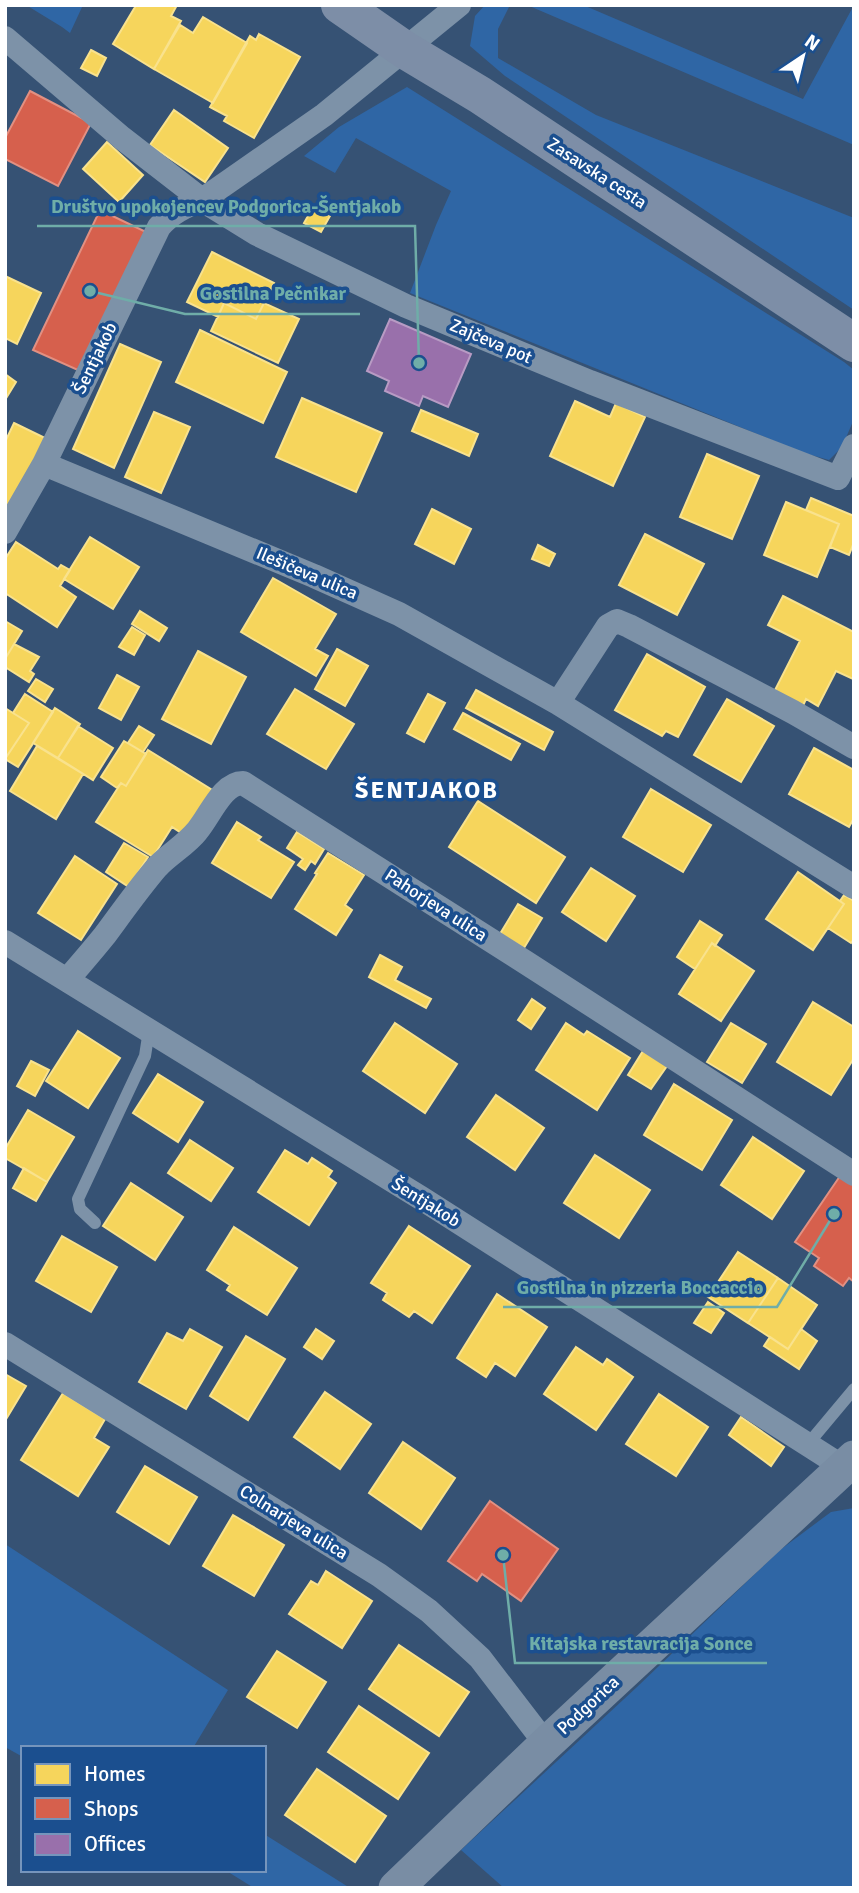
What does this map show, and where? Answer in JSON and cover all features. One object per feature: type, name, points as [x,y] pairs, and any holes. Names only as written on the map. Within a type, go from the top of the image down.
[{"type":"main road","name":"Zasavska cesta","points":[[340,5],[854,343]]},
{"type":"main road","name":"Podgorica","points":[[396,1888],[546,1744],[849,1462]]},
{"type":"street","name":"Šentjakob","points":[[5,532],[44,464],[159,227],[177,211],[202,200],[324,115],[459,5]]},
{"type":"street","name":"Zajčeva pot","points":[[5,38],[122,138],[202,200],[257,234],[406,306],[590,382],[846,481],[854,446]]},
{"type":"street","name":"Ilešičeva ulica","points":[[44,464],[399,614],[558,704],[854,887]]},
{"type":"street","points":[[558,704],[608,626],[617,621],[854,747]]},
{"type":"street","name":"Pahorjeva ulica","points":[[67,980],[163,860],[198,831],[231,785],[243,783],[854,1174]]},
{"type":"street","name":"Šentjakob","points":[[5,942],[432,1206],[808,1444],[849,1462]]},
{"type":"street","name":"Colnarjeva ulica","points":[[5,1344],[367,1567],[429,1611],[481,1658],[546,1744]]},
{"type":"lane","points":[[95,1223],[80,1209],[78,1199],[145,1056],[149,1030]]},
{"type":"lane","points":[[808,1444],[854,1389]]},
{"type":"shaded area","points":[[26,5],[83,5],[70,33]]},
{"type":"shaded area","points":[[485,5],[510,5],[498,29],[498,58],[596,115],[854,218],[854,310],[505,76],[470,46],[475,16]]},
{"type":"shaded area","points":[[527,5],[583,5],[803,99],[854,5],[854,145]]},
{"type":"shaded area","points":[[407,87],[854,370],[854,419],[842,447],[829,460],[804,453],[410,293],[451,191],[356,138],[335,173],[304,156],[339,127]]},
{"type":"shaded area","points":[[854,1508],[854,1888],[504,1888],[461,1850],[780,1550],[831,1512]]},
{"type":"shaded area","points":[[5,1544],[228,1690],[194,1746],[21,1746],[21,1756],[5,1747]]},
{"type":"shaded area","points":[[266,1835],[350,1888],[254,1888],[228,1872],[266,1872]]},
{"type":"building: Homes","points":[[132,5],[177,5],[171,16],[181,21],[154,69],[113,44],[135,7]]},
{"type":"building: Homes","points":[[203,17],[247,43],[213,103],[154,69],[180,25],[193,33]]},
{"type":"building: Homes","points":[[259,34],[300,57],[254,138],[224,121],[227,116],[210,107],[250,36],[256,40]]},
{"type":"building: Homes","points":[[91,50],[106,58],[97,76],[81,68]]},
{"type":"building: Homes","points":[[174,110],[228,148],[205,182],[150,145]]},
{"type":"building: Homes","points":[[107,142],[143,175],[119,202],[83,169]]},
{"type":"building: Homes","points":[[313,207],[330,216],[321,232],[304,223]]},
{"type":"building: Homes","points":[[212,252],[274,283],[256,319],[224,303],[218,317],[187,302]]},
{"type":"building: Homes","points":[[5,276],[41,293],[17,344],[5,338]]},
{"type":"building: Homes","points":[[224,303],[256,319],[264,303],[299,319],[278,363],[211,331]]},
{"type":"building: Homes","points":[[200,330],[287,372],[263,423],[176,382]]},
{"type":"building: Homes","points":[[120,344],[161,362],[114,468],[73,449]]},
{"type":"building: Homes","points":[[5,374],[16,382],[5,400]]},
{"type":"building: Homes","points":[[302,398],[382,433],[356,492],[276,457]]},
{"type":"building: Homes","points":[[575,401],[610,417],[616,403],[645,417],[613,486],[550,456]]},
{"type":"building: Homes","points":[[421,410],[478,434],[469,456],[412,431]]},
{"type":"building: Homes","points":[[154,412],[190,427],[161,493],[125,477]]},
{"type":"building: Homes","points":[[14,423],[45,438],[5,520],[5,442]]},
{"type":"building: Homes","points":[[707,454],[759,476],[732,539],[680,517]]},
{"type":"building: Homes","points":[[811,498],[854,516],[854,542],[849,555],[830,547],[839,524],[806,510]]},
{"type":"building: Homes","points":[[786,502],[839,524],[817,577],[764,555]]},
{"type":"building: Homes","points":[[432,509],[471,529],[454,564],[415,544]]},
{"type":"building: Homes","points":[[645,534],[704,564],[677,615],[619,585]]},
{"type":"building: Homes","points":[[90,537],[139,567],[113,609],[64,579]]},
{"type":"building: Homes","points":[[16,542],[58,569],[61,565],[70,570],[60,586],[76,597],[57,627],[5,593],[5,559]]},
{"type":"building: Homes","points":[[538,545],[555,554],[549,566],[532,559]]},
{"type":"building: Homes","points":[[273,578],[336,614],[315,649],[328,656],[316,676],[241,632]]},
{"type":"building: Homes","points":[[783,596],[854,632],[854,677],[853,679],[836,671],[818,706],[806,699],[802,708],[773,694],[800,641],[768,625]]},
{"type":"building: Homes","points":[[140,611],[167,628],[159,641],[132,624]]},
{"type":"building: Homes","points":[[5,621],[22,631],[5,659]]},
{"type":"building: Homes","points":[[132,627],[145,635],[134,655],[119,647]]},
{"type":"building: Homes","points":[[14,644],[39,657],[30,671],[34,674],[29,682],[5,667],[5,659]]},
{"type":"building: Homes","points":[[337,649],[368,666],[345,706],[315,689]]},
{"type":"building: Homes","points":[[198,651],[246,677],[211,744],[162,719]]},
{"type":"building: Homes","points":[[647,654],[705,687],[678,737],[666,731],[662,736],[615,710]]},
{"type":"building: Homes","points":[[117,675],[139,687],[121,720],[99,708]]},
{"type":"building: Homes","points":[[36,679],[53,689],[45,702],[28,691]]},
{"type":"building: Homes","points":[[295,689],[354,724],[326,769],[267,734]]},
{"type":"building: Homes","points":[[476,690],[553,732],[544,750],[466,708]]},
{"type":"building: Homes","points":[[25,694],[53,712],[18,767],[5,759],[29,723],[13,713]]},
{"type":"building: Homes","points":[[428,694],[445,703],[424,742],[407,733]]},
{"type":"building: Homes","points":[[727,699],[774,726],[741,782],[694,755]]},
{"type":"building: Homes","points":[[5,708],[29,723],[5,759]]},
{"type":"building: Homes","points":[[55,708],[80,724],[58,758],[33,743]]},
{"type":"building: Homes","points":[[463,713],[520,744],[511,760],[454,729]]},
{"type":"building: Homes","points":[[78,726],[113,748],[93,780],[58,758]]},
{"type":"building: Homes","points":[[139,726],[154,735],[143,752],[128,743]]},
{"type":"building: Homes","points":[[124,741],[146,754],[126,786],[121,783],[117,788],[101,777]]},
{"type":"building: Homes","points":[[37,746],[83,774],[56,819],[10,791]]},
{"type":"building: Homes","points":[[814,748],[854,770],[854,818],[849,827],[789,794]]},
{"type":"building: Homes","points":[[148,750],[214,791],[186,836],[172,827],[153,857],[96,822],[121,783],[126,786]]},
{"type":"building: Homes","points":[[651,789],[711,825],[683,872],[623,837]]},
{"type":"building: Homes","points":[[478,801],[565,857],[536,903],[449,847]]},
{"type":"building: Homes","points":[[237,822],[261,837],[258,840],[294,862],[271,898],[212,863]]},
{"type":"building: Homes","points":[[297,832],[324,849],[315,864],[311,861],[305,870],[298,865],[303,859],[287,848]]},
{"type":"building: Homes","points":[[124,843],[148,857],[129,887],[106,872]]},
{"type":"building: Homes","points":[[328,853],[364,875],[345,905],[352,910],[336,935],[295,909]]},
{"type":"building: Homes","points":[[75,856],[117,884],[81,940],[38,913]]},
{"type":"building: Homes","points":[[591,868],[635,896],[606,941],[562,912]]},
{"type":"building: Homes","points":[[798,872],[844,904],[813,950],[766,919]]},
{"type":"building: Homes","points":[[844,895],[854,901],[854,939],[851,943],[828,928],[844,904],[840,901]]},
{"type":"building: Homes","points":[[518,904],[542,918],[524,948],[500,934]]},
{"type":"building: Homes","points":[[700,921],[722,935],[715,946],[712,943],[695,969],[677,957]]},
{"type":"building: Homes","points":[[712,943],[754,971],[721,1021],[679,994]]},
{"type":"building: Homes","points":[[380,955],[402,967],[395,980],[431,999],[426,1008],[369,977]]},
{"type":"building: Homes","points":[[532,999],[545,1008],[531,1029],[518,1020]]},
{"type":"building: Homes","points":[[813,1002],[854,1027],[854,1058],[831,1095],[777,1062]]},
{"type":"building: Homes","points":[[395,1023],[457,1064],[425,1113],[363,1071]]},
{"type":"building: Homes","points":[[566,1023],[584,1035],[587,1031],[630,1058],[597,1110],[536,1070]]},
{"type":"building: Homes","points":[[731,1023],[766,1044],[742,1083],[707,1062]]},
{"type":"building: Homes","points":[[78,1031],[120,1058],[88,1108],[46,1081]]},
{"type":"building: Homes","points":[[643,1051],[667,1066],[651,1089],[628,1075]]},
{"type":"building: Homes","points":[[31,1061],[49,1070],[35,1096],[17,1086]]},
{"type":"building: Homes","points":[[158,1074],[203,1102],[178,1142],[133,1113]]},
{"type":"building: Homes","points":[[674,1084],[732,1120],[702,1170],[644,1135]]},
{"type":"building: Homes","points":[[496,1095],[544,1128],[515,1170],[467,1137]]},
{"type":"building: Homes","points":[[28,1110],[74,1137],[47,1182],[5,1158],[5,1149]]},
{"type":"building: Homes","points":[[753,1137],[804,1171],[772,1219],[721,1185]]},
{"type":"building: Homes","points":[[190,1140],[233,1168],[211,1201],[168,1173]]},
{"type":"building: Homes","points":[[285,1150],[308,1164],[312,1158],[332,1171],[328,1177],[336,1183],[309,1225],[258,1192]]},
{"type":"building: Homes","points":[[595,1155],[650,1190],[619,1238],[564,1203]]},
{"type":"building: Homes","points":[[24,1168],[47,1182],[36,1201],[13,1188]]},
{"type":"building: Homes","points":[[131,1183],[183,1217],[155,1260],[103,1226]]},
{"type":"building: Homes","points":[[409,1226],[470,1266],[432,1323],[414,1311],[409,1317],[383,1300],[387,1293],[371,1283]]},
{"type":"building: Homes","points":[[234,1227],[297,1268],[267,1315],[227,1290],[230,1285],[207,1270]]},
{"type":"building: Homes","points":[[62,1236],[117,1267],[91,1312],[36,1281]]},
{"type":"building: Homes","points":[[738,1252],[778,1278],[748,1323],[708,1297]]},
{"type":"building: Homes","points":[[778,1278],[817,1305],[788,1349],[748,1323]]},
{"type":"building: Homes","points":[[497,1294],[547,1327],[515,1376],[495,1363],[486,1377],[457,1358]]},
{"type":"building: Homes","points":[[708,1302],[724,1313],[711,1333],[694,1323]]},
{"type":"building: Homes","points":[[190,1329],[222,1347],[186,1409],[139,1382],[167,1333],[183,1341]]},
{"type":"building: Homes","points":[[316,1329],[334,1341],[322,1359],[304,1347]]},
{"type":"building: Homes","points":[[801,1329],[817,1341],[799,1369],[764,1346],[770,1337],[788,1349]]},
{"type":"building: Homes","points":[[246,1336],[285,1359],[248,1420],[210,1396]]},
{"type":"building: Homes","points":[[576,1347],[603,1365],[607,1359],[633,1377],[596,1430],[544,1394]]},
{"type":"building: Homes","points":[[5,1374],[26,1386],[5,1421]]},
{"type":"building: Homes","points":[[325,1392],[371,1424],[340,1469],[294,1437]]},
{"type":"building: Homes","points":[[63,1393],[105,1419],[94,1438],[109,1447],[78,1496],[21,1460]]},
{"type":"building: Homes","points":[[659,1394],[708,1427],[676,1476],[626,1444]]},
{"type":"building: Homes","points":[[741,1417],[784,1447],[771,1466],[729,1435]]},
{"type":"building: Homes","points":[[403,1442],[455,1478],[421,1529],[369,1493]]},
{"type":"building: Homes","points":[[145,1466],[197,1497],[169,1544],[117,1512]]},
{"type":"building: Homes","points":[[233,1515],[284,1545],[254,1596],[203,1566]]},
{"type":"building: Homes","points":[[326,1571],[372,1601],[342,1648],[289,1614],[311,1581],[318,1585]]},
{"type":"building: Homes","points":[[399,1645],[469,1692],[439,1736],[369,1689]]},
{"type":"building: Homes","points":[[277,1651],[326,1682],[297,1728],[247,1697]]},
{"type":"building: Homes","points":[[359,1706],[429,1753],[398,1799],[328,1752]]},
{"type":"building: Homes","points":[[317,1769],[386,1816],[355,1862],[285,1815]]},
{"type":"building: Shops","points":[[30,91],[91,123],[58,186],[5,159],[5,138]]},
{"type":"building: Shops","points":[[100,210],[146,232],[80,371],[33,350]]},
{"type":"building: Shops","points":[[840,1176],[854,1185],[854,1282],[849,1278],[843,1286],[814,1266],[819,1258],[795,1242]]},
{"type":"building: Shops","points":[[490,1501],[558,1549],[521,1601],[482,1574],[477,1581],[448,1561]]},
{"type":"building: Offices","points":[[390,319],[471,354],[448,407],[423,396],[419,406],[385,391],[389,381],[367,371]]},
{"type":"place","name":"Gostilna Pečnikar","points":[[90,291]]},
{"type":"place","name":"Društvo upokojencev Podgorica-Šentjakob","points":[[419,363]]},
{"type":"place","name":"Gostilna in pizzeria Boccaccio","points":[[834,1214]]},
{"type":"place","name":"Kitajska restavracija Sonce","points":[[503,1555]]},
{"type":"district","name":"ŠENTJAKOB","points":[[427,790]]}]
